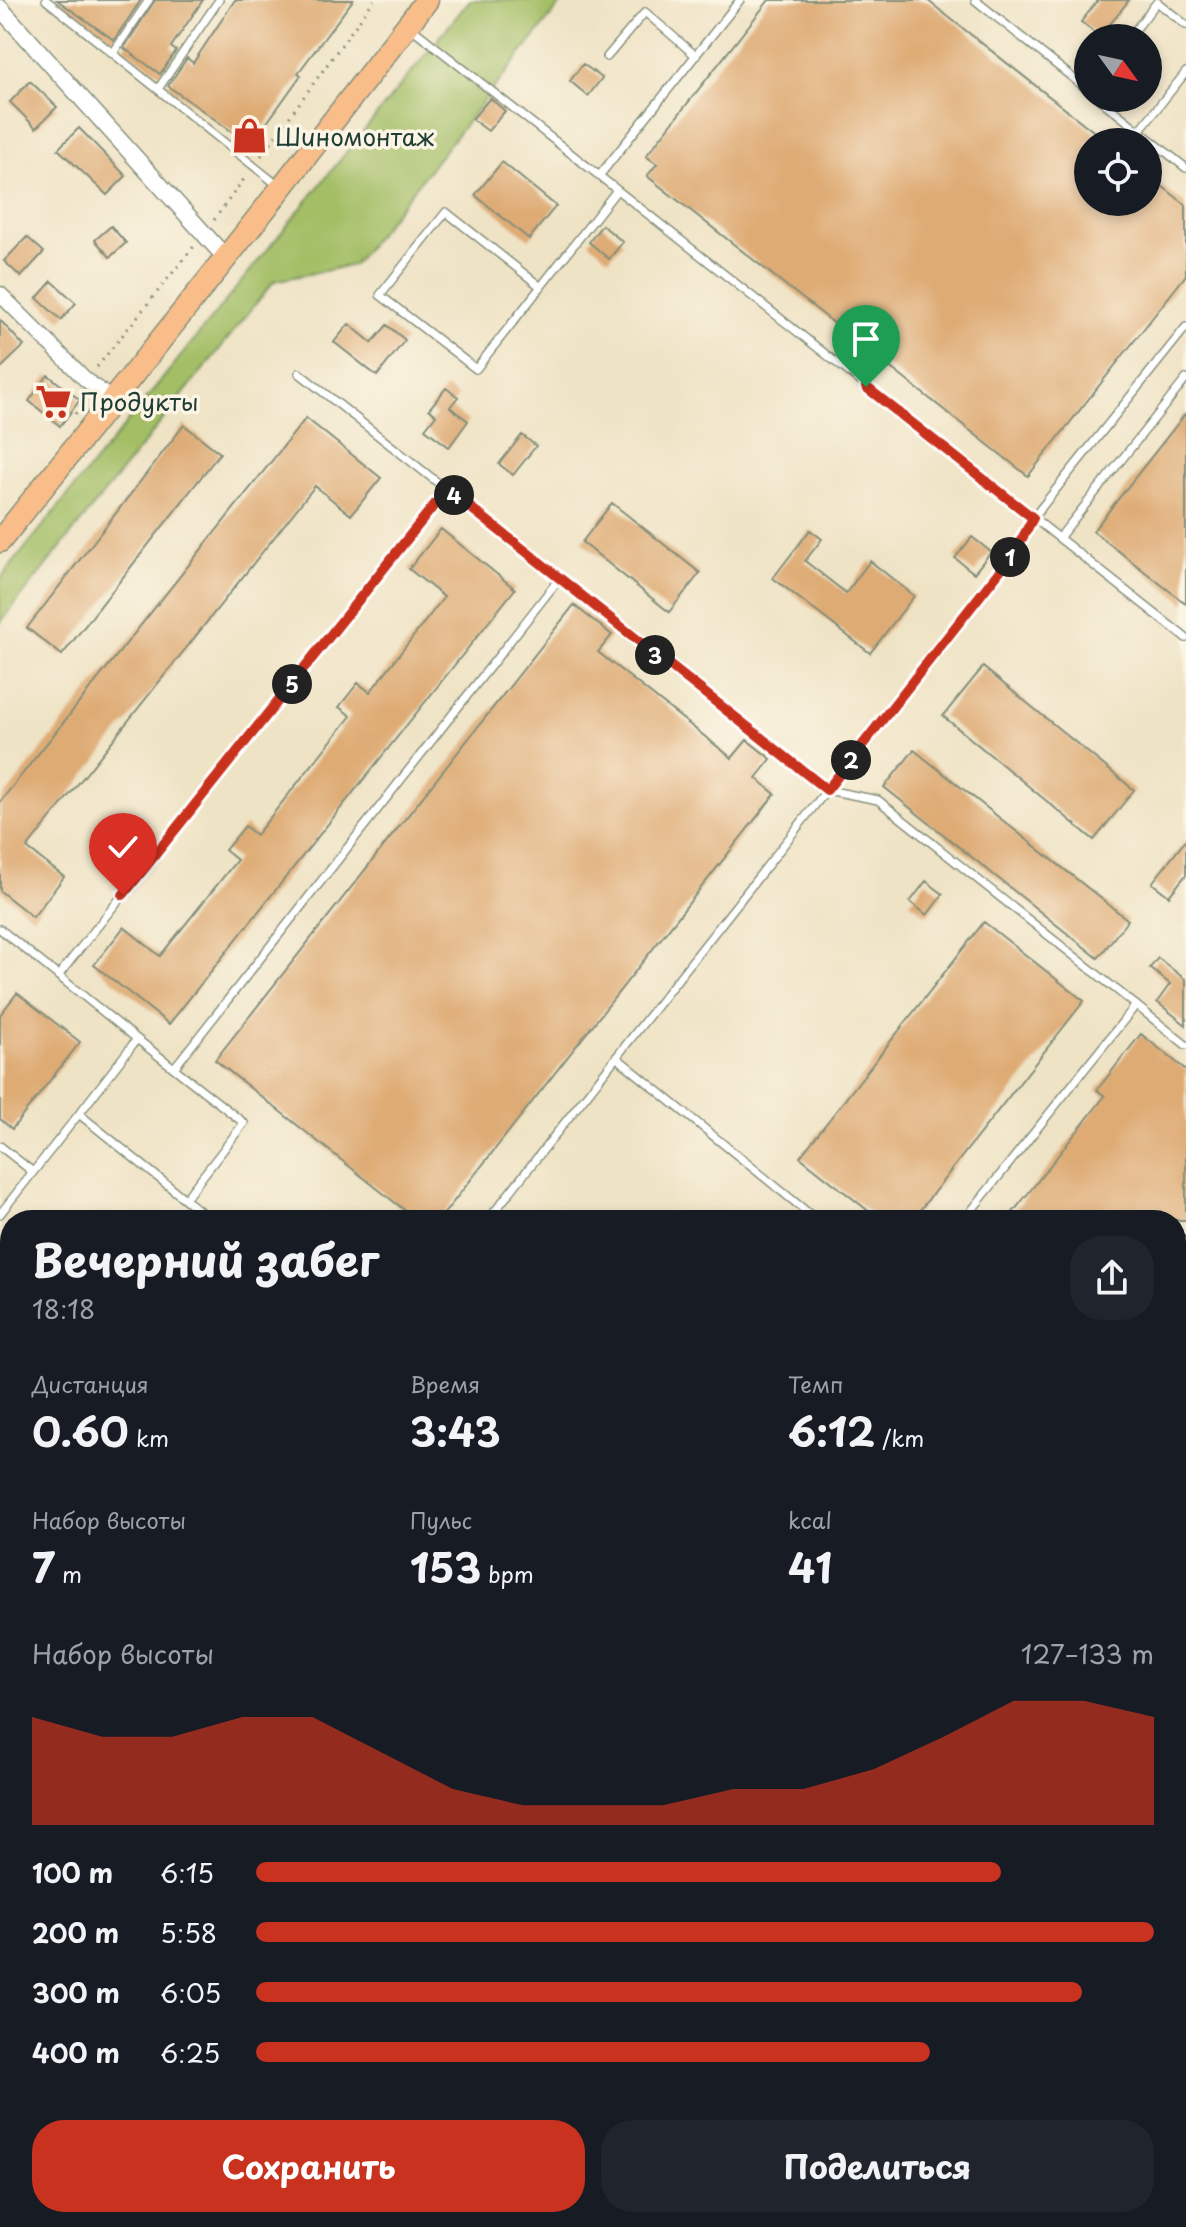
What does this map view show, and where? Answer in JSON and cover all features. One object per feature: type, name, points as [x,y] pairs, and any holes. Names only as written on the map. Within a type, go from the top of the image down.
[{"type":"highway","points":[[0,541],[281,189],[427,0]]},
{"type":"street","points":[[0,8],[226,258]]},
{"type":"street","points":[[0,294],[86,380],[113,400]]},
{"type":"lane","points":[[46,0],[281,189]]},
{"type":"lane","points":[[113,53],[149,0]]},
{"type":"lane","points":[[158,89],[219,0]]},
{"type":"lane","points":[[599,176],[740,0]]},
{"type":"lane","points":[[975,0],[1074,79]]},
{"type":"lane","points":[[1140,24],[1157,2],[1186,25]]},
{"type":"lane","points":[[607,57],[645,12],[696,56]]},
{"type":"lane","points":[[408,25],[1186,638]]},
{"type":"lane","points":[[1141,128],[1186,72]]},
{"type":"lane","points":[[1115,112],[1135,128]]},
{"type":"lane","points":[[1162,149],[1186,168]]},
{"type":"lane","points":[[541,287],[446,212],[380,295],[476,369],[541,287],[617,190]]},
{"type":"lane","points":[[496,1210],[1016,550],[1033,518],[1186,327]]},
{"type":"lane","points":[[299,373],[827,790],[878,800],[1186,1045]]},
{"type":"lane","points":[[1059,538],[1186,379]]},
{"type":"lane","points":[[58,976],[447,489]]},
{"type":"lane","points":[[174,1068],[559,579]]},
{"type":"lane","points":[[0,929],[244,1123],[185,1199]]},
{"type":"lane","points":[[972,1210],[1136,1005]]},
{"type":"lane","points":[[3,1210],[137,1039]]},
{"type":"lane","points":[[616,1057],[805,1210]]},
{"type":"lane","points":[[79,1114],[199,1210]]},
{"type":"lane","points":[[0,1146],[33,1172]]},
{"type":"path","points":[[71,418],[89,394],[86,380],[204,234],[374,0]]},
{"type":"green space","points":[[470,0],[564,0],[353,265],[274,281],[0,623],[0,579]]},
{"type":"building","points":[[57,0],[141,0],[114,40]]},
{"type":"building","points":[[155,0],[203,0],[171,47],[176,51],[160,74],[124,48]]},
{"type":"building","points":[[235,0],[353,0],[298,73],[301,75],[251,145],[168,86],[187,58],[193,63]]},
{"type":"building","points":[[769,0],[927,0],[1089,128],[1074,128],[1074,216],[1162,216],[1162,186],[1186,205],[1186,275],[1028,476],[647,176],[657,164],[646,156]]},
{"type":"building","points":[[1098,0],[1129,0],[1110,24],[1081,22]]},
{"type":"building","points":[[583,64],[602,78],[588,96],[570,81]]},
{"type":"building","points":[[30,81],[57,107],[36,128],[10,102]]},
{"type":"building","points":[[490,98],[505,111],[488,131],[472,119]]},
{"type":"building","points":[[79,128],[126,176],[107,195],[58,149]]},
{"type":"building","points":[[502,162],[556,206],[529,239],[475,195]]},
{"type":"building","points":[[602,225],[623,242],[609,259],[589,242]]},
{"type":"building","points":[[111,226],[126,243],[110,257],[95,240]]},
{"type":"building","points":[[27,237],[44,252],[21,277],[4,261]]},
{"type":"building","points":[[52,281],[76,303],[61,320],[37,298]]},
{"type":"building","points":[[0,320],[24,346],[0,369]]},
{"type":"building","points":[[349,324],[372,343],[387,325],[405,340],[377,376],[334,342]]},
{"type":"building","name":"Продукты","points":[[48,375],[80,400],[60,426],[29,401]]},
{"type":"building","points":[[446,388],[458,397],[450,407],[468,421],[449,447],[425,429],[436,415],[429,409]]},
{"type":"building","points":[[1186,413],[1186,604],[1093,531]]},
{"type":"building","points":[[306,418],[381,478],[351,515],[315,486],[27,848],[64,877],[33,917],[0,891],[0,802]]},
{"type":"building","points":[[184,425],[220,453],[62,655],[27,628]]},
{"type":"building","points":[[522,435],[536,446],[513,475],[499,464]]},
{"type":"building","points":[[612,503],[700,573],[669,612],[582,542]]},
{"type":"building","points":[[441,529],[515,589],[169,1024],[94,965],[124,927],[160,956],[237,860],[225,850],[245,826],[256,835],[351,716],[339,707],[358,683],[370,692],[444,597],[409,569]]},
{"type":"building","points":[[810,530],[822,539],[805,561],[846,593],[870,561],[914,596],[870,653],[773,578]]},
{"type":"building","points":[[972,537],[991,552],[974,573],[955,558]]},
{"type":"building","points":[[574,605],[612,635],[598,652],[732,758],[747,740],[771,759],[756,778],[775,794],[447,1210],[404,1210],[215,1060]]},
{"type":"building","points":[[983,667],[1134,790],[1094,840],[943,716]]},
{"type":"building","points":[[914,750],[1128,920],[1098,958],[884,787]]},
{"type":"building","points":[[1186,840],[1186,875],[1169,896],[1152,883]]},
{"type":"building","points":[[926,881],[943,894],[927,915],[910,902]]},
{"type":"building","points":[[984,922],[1084,1001],[920,1210],[867,1210],[800,1157]]},
{"type":"building","points":[[1158,958],[1186,980],[1186,1025],[1157,1002],[1170,984],[1150,968]]},
{"type":"building","points":[[17,993],[80,1042],[12,1129],[0,1119],[0,1015]]},
{"type":"building","points":[[1141,1034],[1186,1070],[1186,1210],[1015,1210],[1105,1096],[1097,1090]]},
{"type":"place","name":"Шиномонтаж","points":[[249,136]]},
{"type":"place","name":"Продукты","points":[[54,401]]},
{"type":"route","points":[[123,895],[447,489],[827,790],[1016,550],[1033,518],[866,387]]}]
